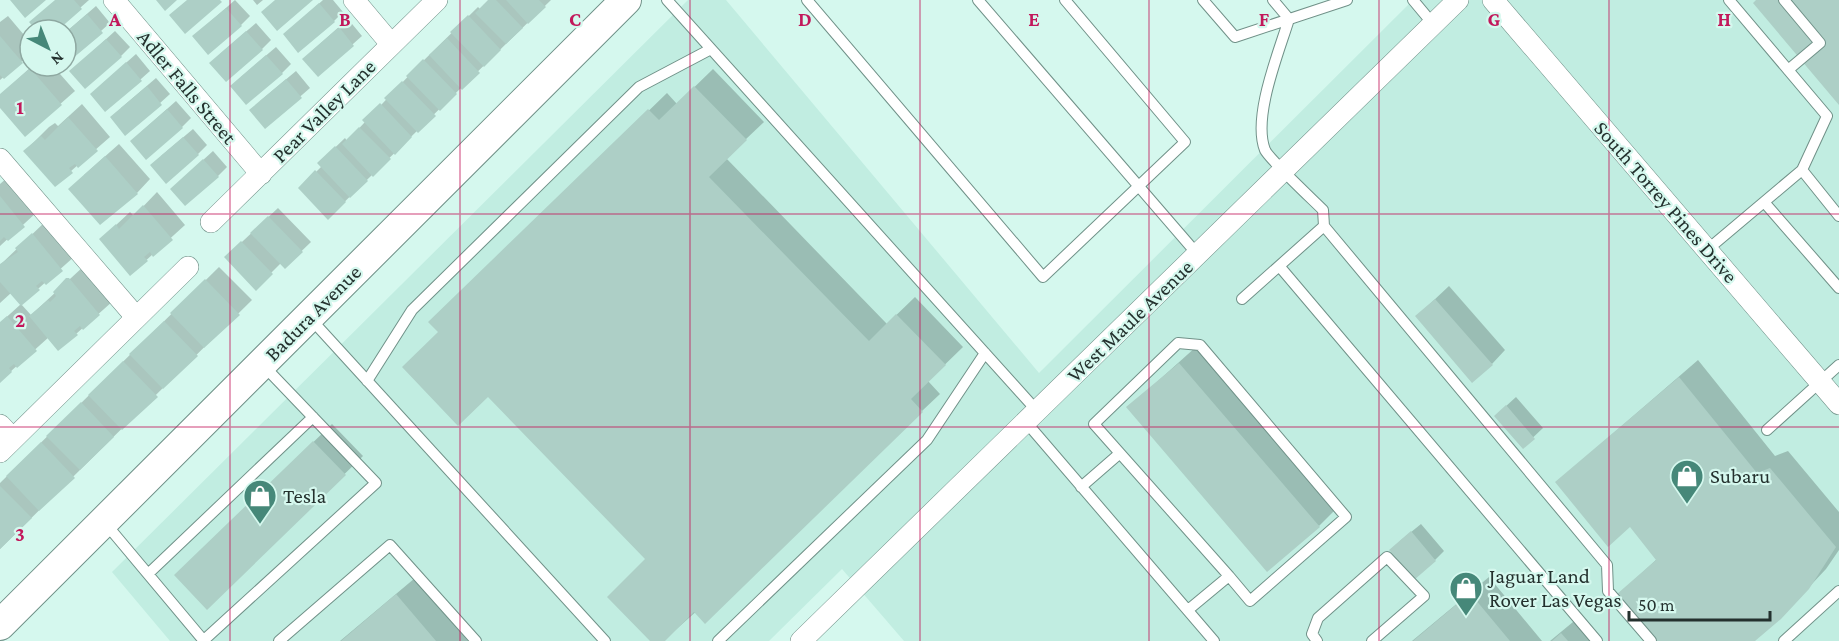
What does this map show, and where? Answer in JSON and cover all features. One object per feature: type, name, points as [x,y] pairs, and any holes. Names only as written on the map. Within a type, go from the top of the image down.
[{"type":"main road","name":"Badura Avenue","points":[[0,625],[626,0]]},
{"type":"street","name":"Adler Falls Street","points":[[114,0],[261,174]]},
{"type":"street","points":[[354,0],[391,44]]},
{"type":"street","name":"Pear Valley Lane","points":[[211,222],[436,0]]},
{"type":"street","name":"West Maule Avenue","points":[[801,641],[1458,0]]},
{"type":"street","name":"South Torrey Pines Drive","points":[[1493,0],[1839,404]]},
{"type":"street","points":[[0,159],[136,318]]},
{"type":"street","points":[[4,439],[188,267]]},
{"type":"lane","points":[[667,0],[985,353],[1081,487],[1214,641]]},
{"type":"lane","points":[[807,0],[1043,277],[1185,142],[1065,0]]},
{"type":"lane","points":[[978,0],[1198,255]]},
{"type":"lane","points":[[1203,0],[1235,37],[1343,1]]},
{"type":"lane","points":[[1273,0],[1289,19]]},
{"type":"lane","points":[[1413,0],[1433,24]]},
{"type":"lane","points":[[1707,250],[1802,170],[1827,116],[1729,0]]},
{"type":"lane","points":[[1784,0],[1820,43],[1788,70]]},
{"type":"lane","points":[[1289,19],[1266,98],[1262,132],[1265,151],[1323,210],[1324,226],[1607,565],[1608,591],[1651,641]]},
{"type":"lane","points":[[367,381],[412,310],[639,87],[711,49]]},
{"type":"lane","points":[[1802,170],[1839,216]]},
{"type":"lane","points":[[1764,202],[1839,288]]},
{"type":"lane","points":[[1242,299],[1324,226]]},
{"type":"lane","points":[[1280,267],[1597,641]]},
{"type":"lane","points":[[309,317],[605,641]]},
{"type":"lane","points":[[1178,343],[1200,345],[1346,517],[1250,600],[1229,576],[1094,424],[1178,343]]},
{"type":"lane","points":[[718,641],[927,440],[985,353]]},
{"type":"lane","points":[[104,522],[204,641],[376,483],[262,364]]},
{"type":"lane","points":[[1767,430],[1839,365]]},
{"type":"lane","points":[[148,574],[313,417]]},
{"type":"lane","points":[[1081,487],[1119,454]]},
{"type":"lane","points":[[279,641],[390,545],[476,641]]},
{"type":"lane","points":[[1317,641],[1312,634],[1318,618],[1387,557],[1424,596],[1372,641]]},
{"type":"lane","points":[[1188,610],[1229,576]]},
{"type":"lane","points":[[1784,641],[1839,591]]},
{"type":"shaded area","points":[[688,0],[726,0],[1039,373],[1413,0],[1839,0],[1839,641],[904,641],[842,569],[769,641],[170,641],[112,572]]},
{"type":"building","points":[[10,0],[46,0],[25,18]]},
{"type":"building","points":[[55,0],[74,0],[82,9],[72,18],[34,18]]},
{"type":"building","points":[[156,0],[177,0],[165,11]]},
{"type":"building","points":[[187,0],[220,0],[222,2],[185,34],[169,15]]},
{"type":"building","points":[[275,0],[313,0],[277,31],[261,12]]},
{"type":"building","points":[[488,0],[496,0],[523,28],[506,44],[475,13]]},
{"type":"building","points":[[506,0],[539,0],[546,7],[528,24]]},
{"type":"building","points":[[1756,0],[1839,0],[1839,105],[1753,3]]},
{"type":"building","points":[[319,3],[335,22],[298,53],[283,34]]},
{"type":"building","points":[[226,8],[242,26],[208,55],[192,36]]},
{"type":"building","points":[[87,14],[103,33],[78,54],[78,22]]},
{"type":"building","points":[[468,15],[501,50],[484,67],[450,32]]},
{"type":"building","points":[[339,27],[354,46],[318,77],[302,59]]},
{"type":"building","points":[[246,31],[263,50],[226,82],[209,63]]},
{"type":"building","points":[[0,36],[18,57],[18,67],[4,79],[0,75]]},
{"type":"building","points":[[447,38],[480,73],[462,90],[429,55]]},
{"type":"building","points":[[106,39],[122,57],[85,89],[75,78],[78,78],[78,63]]},
{"type":"building","points":[[266,55],[283,74],[246,105],[230,86]]},
{"type":"building","points":[[423,59],[457,94],[440,111],[406,76]]},
{"type":"building","points":[[126,62],[142,81],[105,112],[90,94]]},
{"type":"building","points":[[18,78],[39,78],[62,105],[25,137],[0,108],[0,94]]},
{"type":"building","points":[[286,79],[302,98],[265,129],[249,110]]},
{"type":"building","points":[[402,81],[436,116],[418,133],[384,98]]},
{"type":"building","points":[[147,86],[162,105],[125,136],[110,117]]},
{"type":"building","points":[[694,86],[747,140],[709,177],[869,341],[896,314],[946,365],[911,399],[923,412],[705,624],[694,612],[665,641],[650,641],[607,597],[645,559],[488,397],[458,426],[402,367],[438,332],[428,322],[648,109],[659,120]]},
{"type":"building","points":[[380,103],[412,137],[395,155],[362,120]]},
{"type":"building","points":[[167,109],[183,128],[146,160],[130,141]]},
{"type":"building","points":[[68,117],[98,151],[78,168],[75,164],[69,168],[73,173],[55,187],[23,151],[41,136],[45,140]]},
{"type":"building","points":[[359,127],[391,159],[373,177],[342,144]]},
{"type":"building","points":[[183,137],[199,155],[166,184],[150,165]]},
{"type":"building","points":[[335,146],[368,181],[350,198],[317,163]]},
{"type":"building","points":[[105,156],[138,194],[100,225],[68,189]]},
{"type":"building","points":[[203,159],[219,177],[185,206],[170,189]]},
{"type":"building","points":[[315,170],[346,202],[328,220],[298,188]]},
{"type":"building","points":[[0,196],[25,227],[8,241],[4,237],[0,241]]},
{"type":"building","points":[[143,205],[173,240],[153,257],[150,252],[144,257],[148,261],[130,276],[99,239],[116,224],[119,229]]},
{"type":"building","points":[[268,216],[303,252],[285,269],[250,233]]},
{"type":"building","points":[[32,233],[63,271],[46,285],[42,281],[36,286],[40,290],[21,306],[0,282],[0,264],[18,252],[15,248]]},
{"type":"building","points":[[241,241],[273,274],[256,291],[224,257]]},
{"type":"building","points":[[66,278],[69,278],[100,315],[83,330],[80,326],[74,331],[78,335],[58,351],[29,316],[56,296],[53,292]]},
{"type":"building","points":[[205,279],[240,315],[204,348],[170,313]]},
{"type":"building","points":[[1435,299],[1493,365],[1472,383],[1415,316]]},
{"type":"building","points":[[7,316],[37,351],[17,368],[14,364],[9,368],[12,372],[0,383],[0,322]]},
{"type":"building","points":[[164,321],[198,356],[163,389],[129,354]]},
{"type":"building","points":[[123,361],[158,397],[122,430],[88,395]]},
{"type":"building","points":[[1179,363],[1320,527],[1267,572],[1126,407]]},
{"type":"building","name":"Subaru","points":[[1679,377],[1757,473],[1770,468],[1836,547],[1809,589],[1781,619],[1755,641],[1657,641],[1617,594],[1656,560],[1630,527],[1608,547],[1555,482]]},
{"type":"building","points":[[81,402],[114,437],[80,470],[46,436]]},
{"type":"building","points":[[1506,405],[1535,439],[1523,449],[1494,416]]},
{"type":"building","name":"Tesla","points":[[313,441],[346,475],[207,610],[174,575]]},
{"type":"building","points":[[41,442],[75,478],[39,511],[6,476]]},
{"type":"building","points":[[0,486],[32,518],[0,549]]},
{"type":"building","points":[[1411,531],[1436,561],[1414,580],[1389,550]]},
{"type":"building","name":"Jaguar Land Rover Las Vegas","points":[[1470,593],[1510,641],[1413,641]]},
{"type":"building","points":[[396,594],[436,641],[341,641]]},
{"type":"building","name":"Jaguar Land Rover Las Vegas","points":[[1561,633],[1568,641],[1552,641]]},
{"type":"place","name":"Subaru","points":[[1687,505]]},
{"type":"place","name":"Tesla","points":[[260,525]]},
{"type":"place","name":"Jaguar Land Rover Las Vegas","points":[[1466,617]]}]
